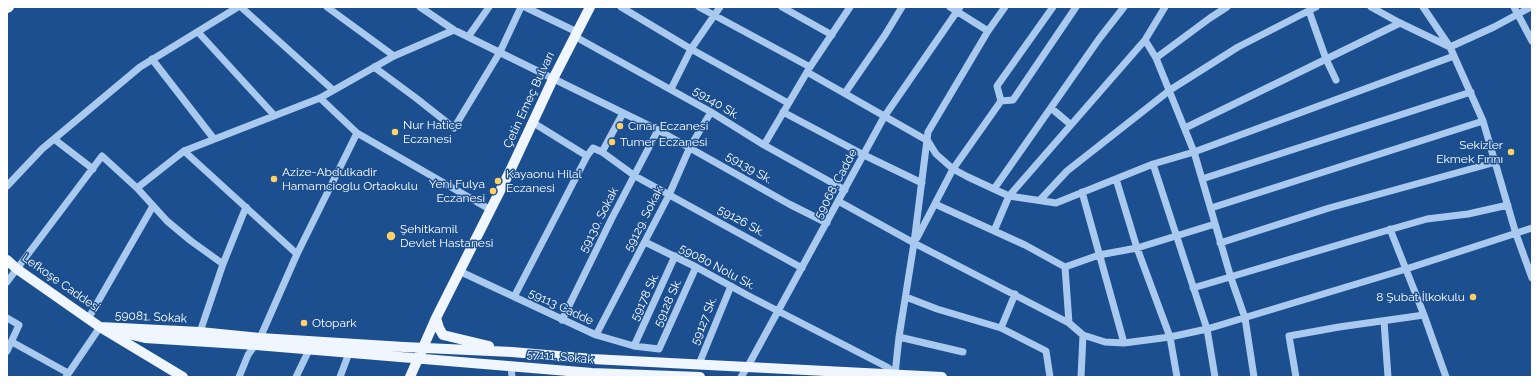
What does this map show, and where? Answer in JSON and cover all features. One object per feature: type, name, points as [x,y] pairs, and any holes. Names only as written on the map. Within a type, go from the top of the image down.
[{"type":"main road","name":"Çetin Emeç Bulvarı","points":[[410,377],[436,318],[491,210],[553,78],[590,7]]},
{"type":"main road","name":"Lefkoşe Caddesi","points":[[7,260],[17,269],[100,327],[183,377]]},
{"type":"main road","points":[[436,318],[439,328],[444,335],[512,352],[592,359],[942,377]]},
{"type":"main road","name":"59081. Sokak","points":[[100,327],[145,338],[512,352]]},
{"type":"main road","name":"59081. Sokak","points":[[100,327],[200,332],[309,350],[418,358]]},
{"type":"main road","name":"57111. Sokak","points":[[418,358],[592,375],[700,377]]},
{"type":"street","points":[[7,186],[42,149],[140,67],[238,7]]},
{"type":"street","points":[[241,7],[333,90]]},
{"type":"street","points":[[326,7],[394,56]]},
{"type":"street","name":"59139 Sk.","points":[[420,7],[454,30],[658,130],[789,204],[827,223]]},
{"type":"street","points":[[468,37],[488,7]]},
{"type":"street","points":[[374,67],[454,128],[500,52],[520,7]]},
{"type":"street","name":"59140 Sk.","points":[[525,7],[576,34],[711,112],[764,145],[845,190]]},
{"type":"street","points":[[621,7],[691,49],[788,103]]},
{"type":"street","points":[[699,7],[809,69],[884,117],[928,141],[936,154],[953,169],[1008,196],[1056,203],[1153,164],[1194,152],[1454,56]]},
{"type":"street","points":[[671,89],[691,49],[720,7]]},
{"type":"street","points":[[782,7],[832,35]]},
{"type":"street","points":[[764,145],[782,112],[850,7]]},
{"type":"street","points":[[845,93],[885,35],[902,7]]},
{"type":"street","points":[[950,7],[958,9],[988,31]]},
{"type":"street","points":[[895,374],[899,337],[928,141],[928,132],[988,31],[1005,7]]},
{"type":"street","points":[[1001,101],[997,86],[1053,7]]},
{"type":"street","points":[[914,243],[953,169],[1001,101],[1012,100],[1076,7]]},
{"type":"street","points":[[994,189],[1099,38],[1124,7]]},
{"type":"street","points":[[994,231],[1008,196],[1145,40],[1165,7]]},
{"type":"street","points":[[1156,58],[1227,7]]},
{"type":"street","points":[[1040,200],[1067,171],[1170,90],[1238,47],[1316,7]]},
{"type":"street","points":[[1371,7],[1450,47]]},
{"type":"street","points":[[1423,7],[1450,47],[1484,121],[1516,234],[1532,278]]},
{"type":"street","points":[[1514,7],[1532,41]]},
{"type":"street","points":[[1450,47],[1531,7]]},
{"type":"street","name":"59068. Cadde","points":[[741,377],[779,311],[884,117],[958,9]]},
{"type":"street","points":[[1309,11],[1326,59],[1336,80]]},
{"type":"street","points":[[1185,128],[1400,23]]},
{"type":"street","points":[[137,188],[184,151],[320,98],[394,56],[454,30]]},
{"type":"street","points":[[198,32],[274,115]]},
{"type":"street","points":[[1145,40],[1156,58],[1194,152],[1220,243],[1245,318],[1254,377]]},
{"type":"street","points":[[152,59],[214,140]]},
{"type":"street","points":[[1202,179],[1471,92]]},
{"type":"street","points":[[320,98],[357,133],[491,210]]},
{"type":"street","points":[[1051,108],[1070,124]]},
{"type":"street","name":"59129. Sokak","points":[[596,335],[669,194],[690,147],[711,112]]},
{"type":"street","points":[[782,112],[864,155],[922,183]]},
{"type":"street","points":[[514,297],[587,156],[594,148],[602,152],[623,113]]},
{"type":"street","points":[[1211,208],[1484,121]]},
{"type":"street","points":[[532,122],[587,156]]},
{"type":"street","name":"59130. Sokak","points":[[562,320],[612,218],[658,130]]},
{"type":"street","points":[[239,377],[248,355],[258,342],[297,254],[357,133]]},
{"type":"street","points":[[54,139],[93,169]]},
{"type":"street","points":[[184,151],[297,254]]},
{"type":"street","name":"59126 Sk.","points":[[602,152],[635,176],[802,268]]},
{"type":"street","points":[[7,282],[102,156],[137,188],[167,221],[191,241],[223,264]]},
{"type":"street","points":[[1220,243],[1329,208],[1496,162]]},
{"type":"street","points":[[1153,164],[1207,329],[1215,377]]},
{"type":"street","points":[[1116,179],[1137,248],[1170,337],[1177,377]]},
{"type":"street","points":[[1082,192],[1124,343]]},
{"type":"street","points":[[838,201],[914,243],[1015,294],[1068,323],[1083,335],[1105,342],[1124,343],[1170,337],[1207,329],[1406,270],[1532,228]]},
{"type":"street","points":[[935,204],[1025,245],[1065,267],[1099,256],[1137,248],[1215,224]]},
{"type":"street","points":[[1193,288],[1427,219],[1468,214],[1508,205]]},
{"type":"street","points":[[88,319],[153,206]]},
{"type":"street","points":[[200,332],[223,264],[246,206]]},
{"type":"street","points":[[1390,229],[1424,315],[1446,377]]},
{"type":"street","name":"59080 Nolu Sk.","points":[[645,242],[675,256],[887,367],[895,374]]},
{"type":"street","name":"59178 Sk.","points":[[634,346],[675,256]]},
{"type":"street","name":"59128 Sk.","points":[[659,349],[696,267]]},
{"type":"street","points":[[1065,267],[1068,323]]},
{"type":"street","name":"59113 Cadde","points":[[459,271],[596,335],[634,346],[659,349]]},
{"type":"street","name":"59127 Sk.","points":[[698,364],[731,286]]},
{"type":"street","points":[[1001,328],[1015,294]]},
{"type":"street","points":[[906,297],[937,309],[1001,328],[1046,351],[1050,377]]},
{"type":"street","points":[[1296,377],[1289,336],[1424,315]]},
{"type":"street","points":[[7,318],[19,325],[7,351]]},
{"type":"street","points":[[1384,321],[1388,377]]},
{"type":"street","points":[[12,342],[67,375],[100,327]]},
{"type":"street","points":[[1081,377],[1083,335]]},
{"type":"street","points":[[899,337],[963,352]]},
{"type":"street","points":[[296,377],[309,350]]},
{"type":"street","points":[[340,377],[349,353]]},
{"type":"street","points":[[511,366],[512,377]]},
{"type":"place","name":"Cınar Eczanesi","points":[[620,126]]},
{"type":"place","name":"Nur Hatice Eczanesi","points":[[395,132]]},
{"type":"place","name":"Tumer Eczanesi","points":[[612,142]]},
{"type":"place","name":"Sekizler Ekmek Fırını","points":[[1511,152]]},
{"type":"place","name":"Azize-Abdulkadir Hamamcioglu Ortaokulu","points":[[274,179]]},
{"type":"place","name":"Kayaonu Hilal Eczanesi","points":[[498,181]]},
{"type":"place","name":"Yeni Fulya Eczanesi","points":[[493,191]]},
{"type":"place","name":"Şehitkamil Devlet Hastanesi","points":[[391,236]]},
{"type":"place","name":"8 Şubat İlkokulu","points":[[1473,297]]},
{"type":"place","name":"Otopark","points":[[304,323]]}]
